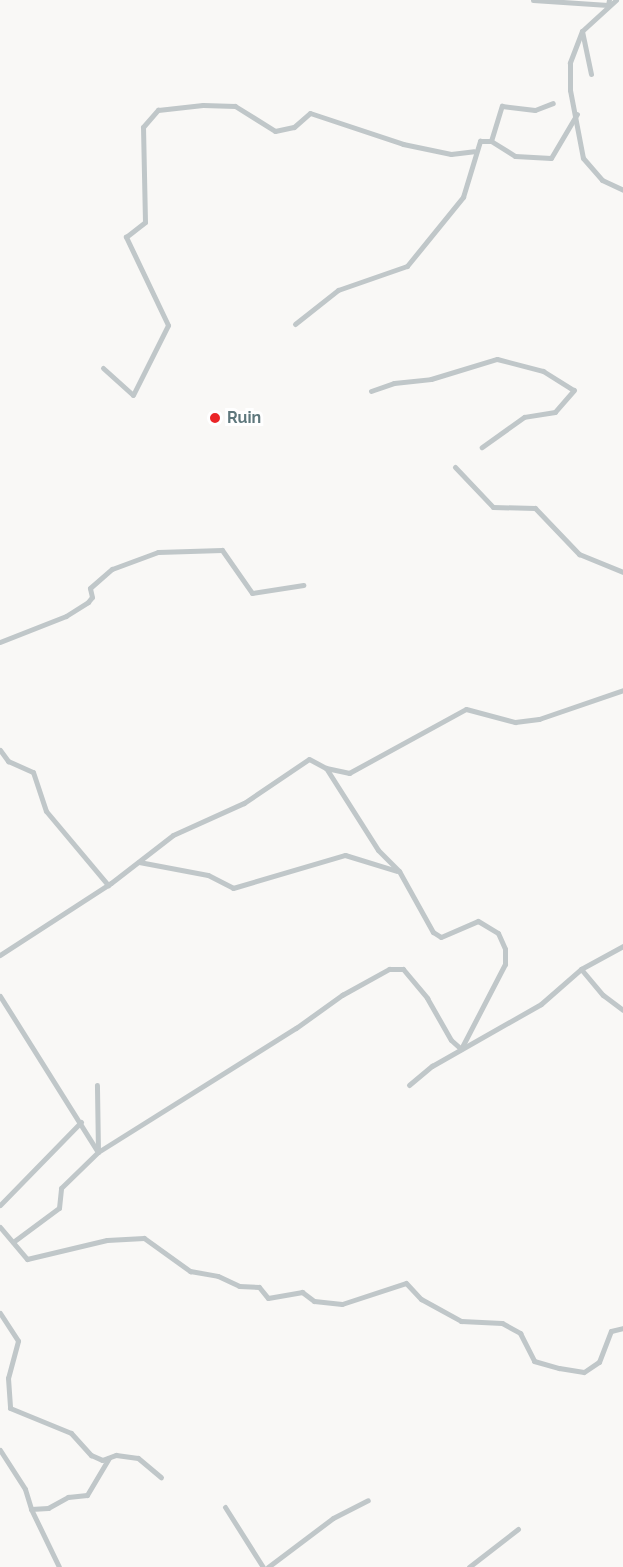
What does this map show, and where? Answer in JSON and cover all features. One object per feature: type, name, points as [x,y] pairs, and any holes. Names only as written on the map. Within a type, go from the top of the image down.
[{"type":"street","points":[[533,0],[608,2],[616,0]]},
{"type":"street","points":[[608,2],[582,31],[570,63],[570,90],[578,114],[583,158],[602,180],[623,190]]},
{"type":"street","points":[[582,31],[591,74]]},
{"type":"street","points":[[490,141],[502,106],[535,110],[553,104]]},
{"type":"street","points":[[104,368],[133,395],[168,325],[126,237],[145,222],[143,128],[158,110],[203,105],[235,106],[275,131],[294,127],[309,113],[412,146],[451,154],[474,151]]},
{"type":"street","points":[[295,324],[338,290],[407,266],[463,197],[474,151],[480,141],[490,141],[515,156],[551,158],[578,114]]},
{"type":"street","points":[[371,391],[394,383],[432,379],[497,359],[543,371],[574,390],[555,412],[524,417],[482,447]]},
{"type":"street","points":[[455,467],[492,507],[535,508],[579,554],[623,572]]},
{"type":"street","points":[[0,642],[66,616],[88,602],[92,597],[90,588],[112,570],[158,552],[222,550],[252,594],[303,585]]},
{"type":"street","points":[[0,955],[108,885],[172,835],[244,803],[309,759],[326,768],[349,773],[466,708],[515,722],[539,719],[623,690]]},
{"type":"street","points":[[0,750],[8,761],[33,772],[46,811],[108,885]]},
{"type":"street","points":[[326,768],[378,850],[399,871],[433,932],[441,937],[478,921],[498,933],[505,949],[505,964],[461,1048]]},
{"type":"street","points":[[139,862],[208,875],[233,888],[345,855],[399,871]]},
{"type":"street","points":[[409,1085],[461,1048],[541,1004],[581,969],[623,946]]},
{"type":"street","points":[[13,1242],[58,1208],[61,1188],[98,1152],[296,1028],[342,994],[389,969],[403,969],[427,998],[451,1040],[461,1048]]},
{"type":"street","points":[[581,969],[603,995],[623,1010]]},
{"type":"street","points":[[0,996],[98,1152]]},
{"type":"street","points":[[97,1085],[98,1152]]},
{"type":"street","points":[[0,1205],[81,1122]]},
{"type":"street","points":[[0,1227],[27,1259],[107,1240],[144,1238],[190,1271],[218,1276],[239,1286],[259,1287],[268,1298],[302,1292],[314,1301],[342,1304],[406,1283],[421,1299],[461,1321],[477,1325],[491,1320],[520,1333],[534,1361],[584,1372],[599,1362],[611,1330],[623,1328]]},
{"type":"street","points":[[0,1313],[18,1341],[8,1378],[10,1408],[71,1433],[91,1455],[102,1460],[110,1457],[138,1458],[161,1477]]},
{"type":"street","points":[[0,1450],[26,1489],[31,1509],[59,1567]]},
{"type":"street","points":[[31,1509],[48,1508],[68,1497],[87,1494],[110,1457]]},
{"type":"street","points":[[268,1567],[333,1518],[368,1500]]},
{"type":"street","points":[[225,1507],[263,1567]]},
{"type":"street","points":[[469,1567],[518,1529]]},
{"type":"place","name":"Ruin","points":[[215,418]]}]
